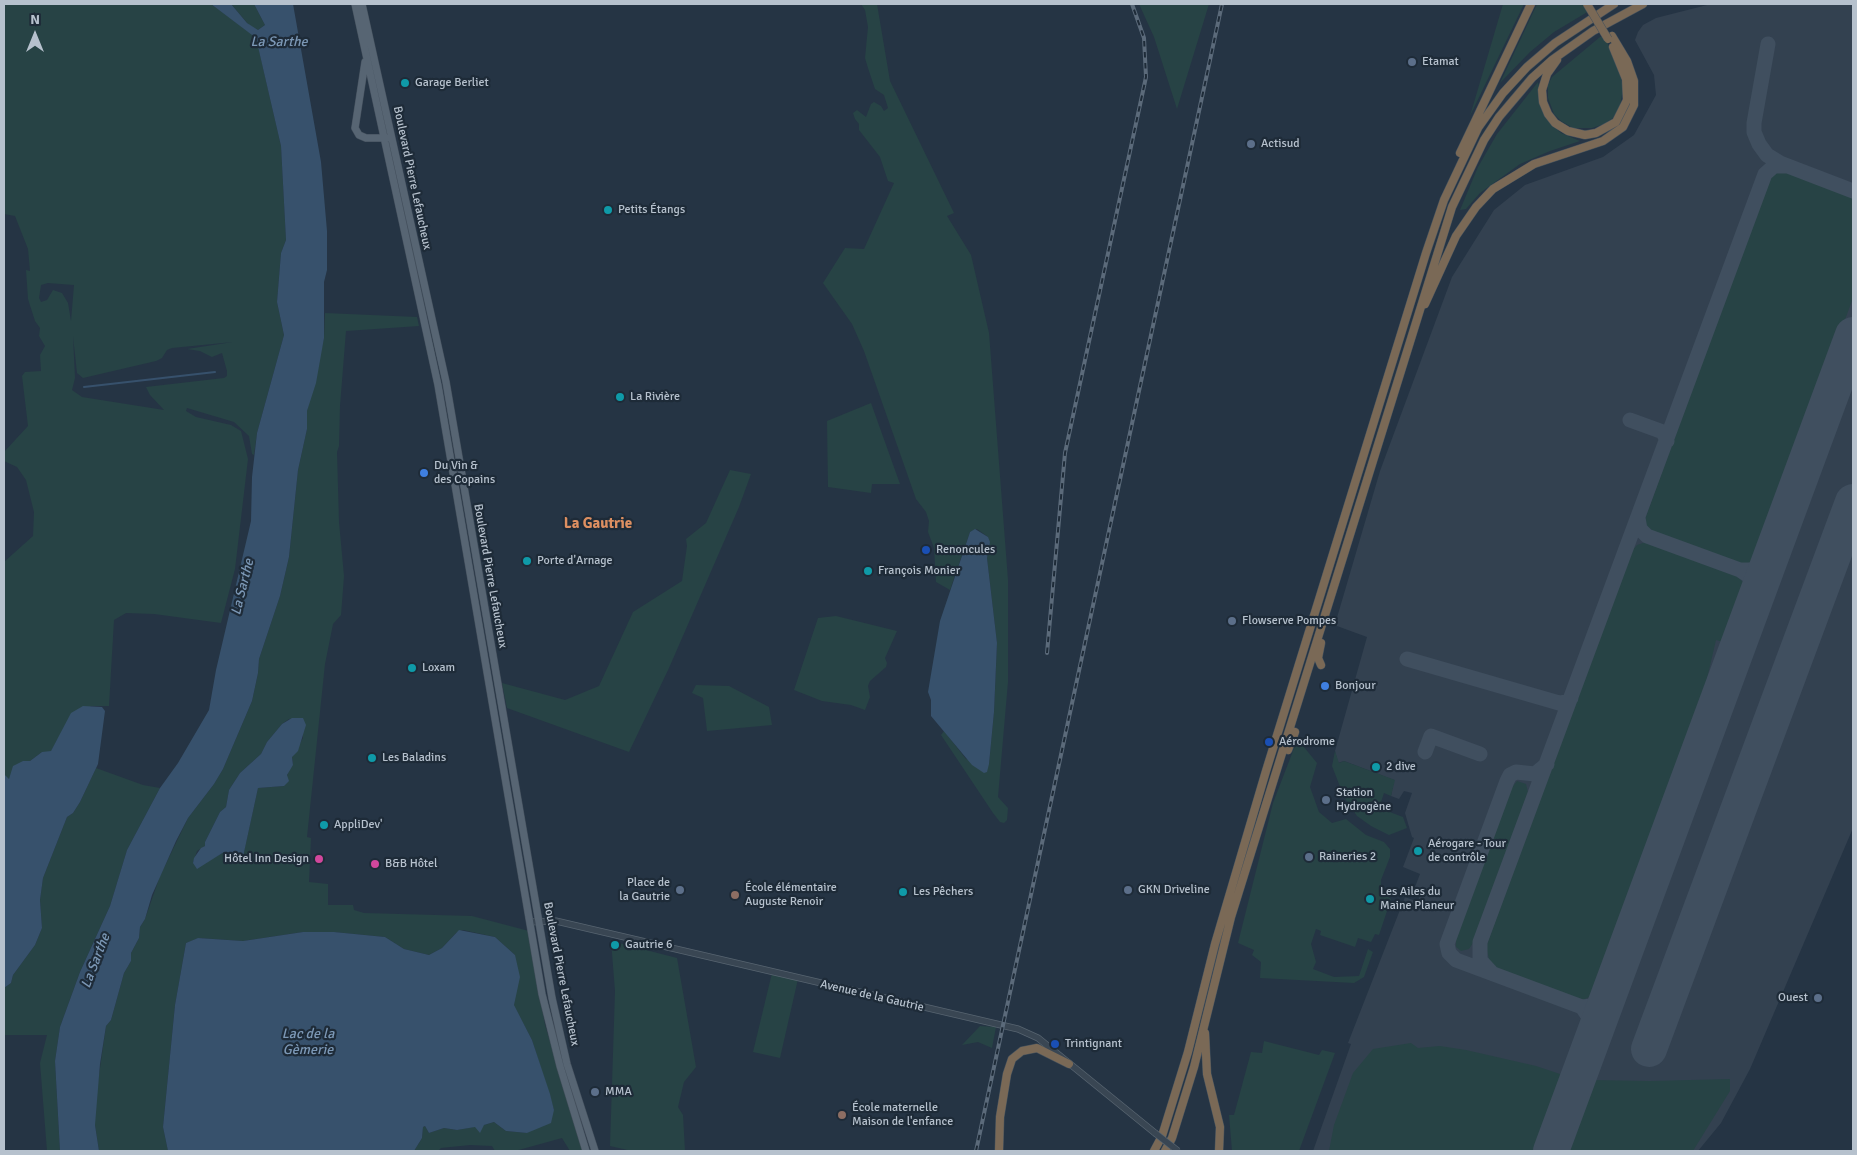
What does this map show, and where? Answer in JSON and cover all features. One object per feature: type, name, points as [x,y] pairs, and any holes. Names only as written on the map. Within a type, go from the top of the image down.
[{"type":"highway","points":[[1426,253],[1435,216],[1451,173],[1531,4]]},
{"type":"highway","points":[[1414,328],[1456,236],[1476,207],[1489,193],[1503,182],[1534,164],[1609,137],[1628,120],[1634,105],[1634,82],[1627,61],[1587,4]]},
{"type":"highway","points":[[1569,47],[1547,74],[1542,90],[1543,102],[1548,114],[1560,127],[1572,133],[1591,134],[1604,130],[1616,122],[1627,100],[1624,70],[1593,4]]},
{"type":"highway","points":[[1154,1151],[1162,1136],[1175,1096],[1215,944],[1263,780],[1426,253],[1454,177],[1478,128],[1503,93],[1539,55],[1576,27],[1614,4]]},
{"type":"highway","points":[[1165,1151],[1180,1113],[1231,918],[1452,207],[1466,173],[1499,117],[1532,78],[1569,47],[1608,21],[1643,4]]},
{"type":"highway","points":[[1321,665],[1318,658],[1320,645],[1348,556],[1364,487]]},
{"type":"highway","points":[[1268,799],[1295,732]]},
{"type":"highway","points":[[1204,1025],[1205,1059],[1220,1128],[1219,1151]]},
{"type":"highway","points":[[999,1151],[1000,1117],[1007,1074],[1012,1059],[1022,1051],[1037,1048],[1069,1064]]},
{"type":"main road","name":"Boulevard Pierre Lefaucheux","points":[[355,4],[438,385],[530,922],[551,1031],[586,1151]]},
{"type":"main road","name":"Boulevard Pierre Lefaucheux","points":[[362,4],[446,382],[538,922],[560,1037],[595,1151]]},
{"type":"main road","points":[[365,49],[364,72],[355,128],[359,135],[366,138],[392,136]]},
{"type":"street","name":"Avenue de la Gautrie","points":[[530,922],[556,921],[1008,1026],[1038,1038],[1178,1151]]},
{"type":"shaded area","points":[[1711,4],[1853,4],[1853,828],[1750,1069],[1721,1123],[1698,1151],[1313,1151],[1351,1044],[1348,1043],[1405,897],[1418,902],[1422,889],[1415,887],[1420,874],[1403,867],[1414,838],[1412,837],[1405,813],[1412,793],[1404,791],[1399,799],[1391,796],[1394,780],[1344,761],[1338,763],[1335,751],[1367,637],[1337,626],[1336,621],[1380,471],[1452,277],[1494,210],[1525,185],[1603,157],[1634,135],[1656,95],[1654,75],[1635,40],[1638,32],[1643,25],[1656,18]]},
{"type":"green space","points":[[4,4],[211,4],[256,37],[281,146],[286,240],[281,253],[277,302],[284,335],[257,433],[254,455],[252,454],[249,436],[234,422],[187,408],[186,411],[196,417],[231,425],[241,431],[248,459],[235,569],[221,623],[154,614],[126,613],[114,620],[109,706],[91,706],[57,740],[51,752],[42,752],[30,761],[23,761],[8,780],[4,774],[4,562],[33,536],[34,512],[26,480],[17,467],[4,461],[4,452],[28,426],[22,376],[25,372],[41,371],[40,355],[45,346],[39,336],[40,328],[35,321],[28,299],[26,270],[30,271],[28,249],[15,216],[4,214]],"holes":[[[48,283],[74,285],[71,321],[68,303],[62,293],[53,290],[47,300],[41,302],[39,298],[41,285]],[[73,336],[77,373],[83,378],[156,361],[162,358],[167,350],[172,348],[233,342],[187,349],[200,351],[212,357],[222,353],[227,371],[227,376],[224,378],[146,387],[150,395],[164,410],[82,397],[72,390],[75,378]]]},
{"type":"green space","points":[[231,4],[254,4],[265,25],[258,30],[249,25]]},
{"type":"green space","points":[[861,4],[877,4],[890,81],[954,213],[947,216],[971,255],[989,333],[1008,580],[1008,682],[998,797],[1008,808],[1007,820],[1004,823],[1000,822],[993,813],[941,735],[944,731],[966,759],[989,764],[994,712],[997,643],[987,558],[988,537],[977,529],[970,532],[950,590],[936,582],[934,548],[928,532],[929,521],[926,512],[916,499],[864,351],[852,324],[823,283],[845,248],[864,249],[894,183],[888,181],[880,157],[859,130],[859,124],[853,113],[857,110],[866,117],[871,104],[874,102],[881,106],[884,111],[888,108],[884,95],[875,89],[865,58],[868,27],[865,10]]},
{"type":"green space","points":[[1139,4],[1209,4],[1177,109],[1154,37]]},
{"type":"green space","points":[[1503,4],[1524,4],[1470,116]]},
{"type":"green space","points":[[1537,4],[1584,4],[1589,11],[1554,32],[1530,52],[1500,83]]},
{"type":"green space","points":[[1600,37],[1605,37],[1620,72],[1623,89],[1620,106],[1613,118],[1604,124],[1592,128],[1573,128],[1554,114],[1548,98],[1548,85],[1552,77]]},
{"type":"green space","points":[[1538,82],[1543,109],[1549,122],[1561,133],[1580,141],[1520,164],[1480,193],[1466,209],[1460,210],[1478,167],[1497,134]]},
{"type":"green space","points":[[1784,170],[1853,195],[1853,298],[1758,556],[1754,561],[1742,565],[1653,534],[1646,525],[1645,519],[1766,186],[1774,172]]},
{"type":"green space","points":[[325,313],[417,317],[419,326],[346,331],[339,446],[337,452],[339,522],[344,576],[341,615],[333,624],[325,664],[307,837],[311,838],[309,882],[328,884],[328,905],[353,905],[354,910],[364,913],[472,916],[529,931],[545,1025],[584,1151],[570,1151],[562,1138],[515,1151],[495,1151],[492,1146],[470,1145],[441,1148],[438,1151],[414,1151],[422,1138],[423,1127],[425,1126],[429,1133],[444,1128],[457,1130],[494,1122],[506,1131],[527,1133],[554,1110],[532,1040],[514,1006],[515,955],[495,937],[463,930],[456,933],[442,948],[429,955],[404,949],[385,937],[334,932],[303,932],[243,941],[199,938],[186,943],[175,1005],[163,1127],[168,1151],[99,1151],[95,1125],[95,1103],[106,1026],[111,1020],[124,973],[131,961],[131,953],[139,938],[140,927],[145,919],[160,876],[188,818],[223,769],[252,701],[259,659],[280,596],[289,557],[298,470],[307,429],[307,411],[324,338]],"holes":[[[303,718],[303,738],[292,757],[293,765],[290,766],[284,786],[258,788],[243,856],[224,852],[210,860],[193,863],[197,851],[205,846],[205,842],[220,812],[226,807],[229,790],[240,773],[261,754],[267,742],[282,724],[289,719]]]},
{"type":"green space","points":[[871,403],[900,484],[872,484],[871,493],[828,487],[827,421]]},
{"type":"green space","points":[[730,470],[751,474],[739,507],[669,668],[629,752],[507,708],[502,683],[565,700],[599,686],[633,612],[682,581],[687,546],[686,539],[706,523]]},
{"type":"green space","points":[[1649,541],[1734,573],[1744,583],[1744,594],[1726,643],[1716,640],[1706,683],[1709,690],[1595,995],[1582,1000],[1496,968],[1490,963],[1486,947],[1630,553],[1637,545]]},
{"type":"green space","points":[[836,616],[897,631],[885,658],[886,667],[870,681],[868,686],[870,697],[865,710],[851,705],[822,701],[794,690],[818,618]]},
{"type":"green space","points":[[696,685],[729,686],[769,707],[772,725],[707,731],[703,698],[692,693]]},
{"type":"green space","name":"Raineries 2","points":[[1299,741],[1317,763],[1310,787],[1319,812],[1332,823],[1346,819],[1366,835],[1384,842],[1390,849],[1390,857],[1381,880],[1381,891],[1391,899],[1379,935],[1375,934],[1371,942],[1358,938],[1355,947],[1320,935],[1321,931],[1316,929],[1311,944],[1316,962],[1313,969],[1334,977],[1359,976],[1368,949],[1373,952],[1364,977],[1354,983],[1260,978],[1261,962],[1252,955],[1254,950],[1238,943],[1273,803],[1296,743]]},
{"type":"green space","points":[[1335,751],[1339,763],[1344,761],[1395,780],[1391,796],[1384,793],[1379,808],[1403,817],[1407,828],[1389,835],[1357,816],[1344,797],[1332,766]]},
{"type":"green space","points":[[96,768],[143,785],[160,788],[127,850],[110,906],[80,972],[60,1027],[55,1061],[60,1151],[47,1151],[40,1063],[47,1035],[4,1035],[4,988],[11,983],[13,975],[35,945],[42,928],[40,900],[43,878],[67,817],[73,813],[80,802]]},
{"type":"green space","points":[[1517,781],[1526,784],[1528,792],[1473,943],[1469,949],[1461,951],[1456,947],[1456,936],[1510,790]]},
{"type":"green space","points":[[611,941],[677,958],[696,1067],[684,1082],[678,1107],[683,1115],[685,1151],[632,1151],[610,1146],[615,991]]},
{"type":"green space","points":[[772,973],[798,979],[780,1058],[753,1052]]},
{"type":"green space","points":[[980,1026],[996,1027],[992,1048],[978,1042],[962,1045]]},
{"type":"green space","points":[[1264,1041],[1319,1055],[1322,1050],[1335,1053],[1299,1151],[1232,1151],[1229,1115],[1234,1115],[1251,1052],[1262,1053]]},
{"type":"green space","points":[[1411,1043],[1418,1048],[1440,1046],[1466,1050],[1536,1066],[1566,1076],[1538,1151],[1329,1151],[1334,1125],[1353,1073],[1373,1049]]},
{"type":"green space","points":[[1730,1079],[1730,1091],[1693,1151],[1564,1151],[1591,1080]]},
{"type":"water","name":"La Sarthe","points":[[211,4],[231,4],[247,23],[258,30],[265,25],[254,4],[293,4],[321,162],[327,231],[327,270],[324,282],[324,338],[316,383],[307,411],[307,429],[298,470],[289,557],[280,596],[259,659],[252,701],[223,769],[188,818],[176,841],[152,895],[145,919],[140,927],[139,938],[131,953],[131,961],[124,973],[111,1020],[106,1026],[100,1064],[95,1125],[99,1151],[60,1151],[55,1061],[60,1027],[80,972],[110,906],[127,850],[160,788],[178,763],[209,710],[216,670],[251,521],[252,477],[257,433],[284,335],[277,302],[281,253],[286,240],[281,146],[256,38]]},
{"type":"water","points":[[975,529],[988,537],[990,542],[987,558],[997,643],[994,712],[989,764],[987,772],[984,773],[972,765],[931,716],[931,700],[928,692],[940,621],[970,532]]},
{"type":"water","points":[[83,706],[102,707],[105,711],[98,764],[80,802],[73,813],[67,817],[43,878],[40,900],[42,928],[35,945],[13,975],[11,983],[4,988],[4,774],[9,779],[13,766],[23,761],[30,761],[42,752],[51,751],[71,713]]},
{"type":"water","points":[[292,718],[303,718],[306,725],[298,751],[292,757],[293,765],[287,775],[289,781],[284,786],[258,788],[243,857],[224,852],[197,869],[193,863],[194,858],[201,848],[205,846],[205,842],[220,812],[226,807],[229,790],[240,773],[261,754],[267,742],[282,724]]},
{"type":"water","name":"Lac de la Gèmerie","points":[[459,930],[495,937],[515,955],[520,977],[514,1005],[532,1040],[550,1094],[554,1110],[551,1123],[527,1133],[506,1131],[494,1122],[484,1125],[480,1133],[475,1127],[457,1130],[444,1128],[429,1133],[425,1126],[423,1127],[422,1138],[414,1151],[168,1151],[163,1127],[175,1005],[186,943],[198,938],[243,941],[303,932],[334,932],[385,937],[404,949],[429,955],[442,948]]},
{"type":"waterway","points":[[84,387],[215,372]]},
{"type":"taxiway","points":[[1768,44],[1754,123],[1754,132],[1759,144],[1767,155],[1780,163],[1853,191]]},
{"type":"taxiway","points":[[1492,973],[1480,960],[1480,942],[1765,174],[1774,166],[1788,166]]},
{"type":"taxiway","points":[[1630,420],[1663,432],[1667,441]]},
{"type":"taxiway","points":[[1638,518],[1640,529],[1647,536],[1740,570],[1755,570],[1770,559]]},
{"type":"taxiway","points":[[1740,570],[1749,576],[1754,585],[1754,602]]},
{"type":"taxiway","points":[[1407,659],[1559,703],[1567,702],[1571,698]]},
{"type":"taxiway","points":[[1425,752],[1431,736],[1480,754]]},
{"type":"taxiway","points":[[1547,764],[1535,774],[1516,772],[1510,775],[1447,944],[1449,953],[1456,960],[1582,1007],[1601,1003],[1610,991]]},
{"type":"taxiway","points":[[1582,1007],[1593,1023],[1593,1038]]},
{"type":"runway","points":[[1551,1151],[1853,335]]},
{"type":"runway","points":[[1649,1049],[1853,502]]},
{"type":"railway","points":[[1047,653],[1065,453],[1146,77],[1144,38],[1132,4]]},
{"type":"railway","points":[[976,1151],[1222,4]]},
{"type":"place","name":"Etamat","points":[[1412,62]]},
{"type":"place","name":"Garage Berliet","points":[[405,83]]},
{"type":"place","name":"Actisud","points":[[1251,144]]},
{"type":"place","name":"Petits Étangs","points":[[608,210]]},
{"type":"place","name":"La Rivière","points":[[620,397]]},
{"type":"place","name":"Du Vin & des Copains","points":[[424,473]]},
{"type":"place","name":"Renoncules","points":[[926,550]]},
{"type":"place","name":"Porte d'Arnage","points":[[527,561]]},
{"type":"place","name":"François Monier","points":[[868,571]]},
{"type":"place","name":"Flowserve Pompes","points":[[1232,621]]},
{"type":"place","name":"Loxam","points":[[412,668]]},
{"type":"place","name":"Bonjour","points":[[1325,686]]},
{"type":"place","name":"Aérodrome","points":[[1269,742]]},
{"type":"place","name":"Les Baladins","points":[[372,758]]},
{"type":"place","name":"2 dive","points":[[1376,767]]},
{"type":"place","name":"Station Hydrogène","points":[[1326,800]]},
{"type":"place","name":"AppliDev'","points":[[324,825]]},
{"type":"place","name":"Aérogare - Tour de contrôle","points":[[1418,851]]},
{"type":"place","name":"Raineries 2","points":[[1309,857]]},
{"type":"place","name":"Hôtel Inn Design","points":[[319,859]]},
{"type":"place","name":"B&B Hôtel","points":[[375,864]]},
{"type":"place","name":"Place de la Gautrie","points":[[680,890]]},
{"type":"place","name":"GKN Driveline","points":[[1128,890]]},
{"type":"place","name":"Les Pêchers","points":[[903,892]]},
{"type":"place","name":"École élémentaire Auguste Renoir","points":[[735,895]]},
{"type":"place","name":"Les Ailes du Maine Planeur","points":[[1370,899]]},
{"type":"place","name":"Gautrie 6","points":[[615,945]]},
{"type":"place","name":"Ouest","points":[[1818,998]]},
{"type":"place","name":"Trintignant","points":[[1055,1044]]},
{"type":"place","name":"MMA","points":[[595,1092]]},
{"type":"place","name":"École maternelle Maison de l'enfance","points":[[842,1115]]},
{"type":"district","name":"La Gautrie","points":[[598,524]]}]
